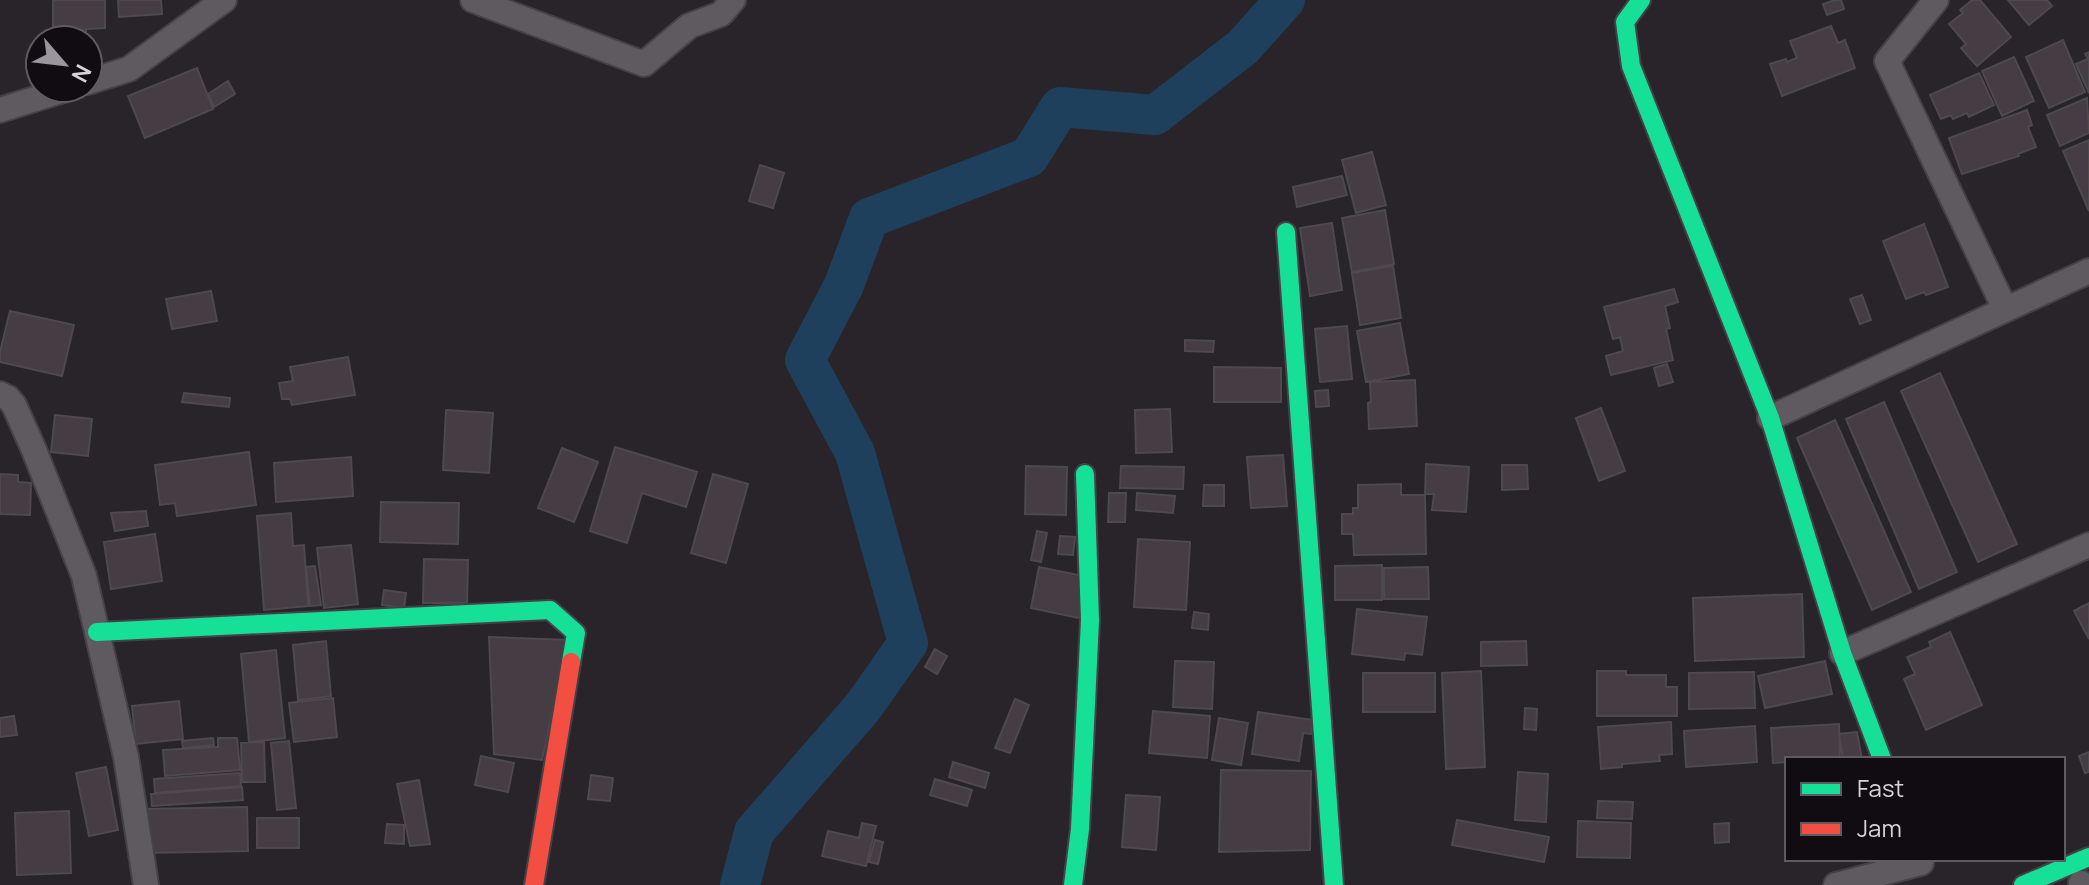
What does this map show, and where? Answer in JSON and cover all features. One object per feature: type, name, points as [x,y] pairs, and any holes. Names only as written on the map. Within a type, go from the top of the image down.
[{"type":"street","points":[[104,77],[129,69],[224,0]]},
{"type":"street","points":[[473,0],[644,64],[689,26],[721,14],[733,0]]},
{"type":"street","points":[[1641,0],[1625,22],[1631,66],[1770,418],[1842,653],[1881,757]]},
{"type":"street","points":[[1936,0],[1887,61],[2005,309]]},
{"type":"street","points":[[0,110],[24,102]]},
{"type":"street","points":[[1286,232],[1334,885]]},
{"type":"street","points":[[1770,418],[2089,271]]},
{"type":"street","points":[[0,394],[14,405],[84,576],[126,757],[146,885]]},
{"type":"street","points":[[1073,885],[1080,829],[1090,620],[1085,474]]},
{"type":"street","points":[[1842,653],[2089,545]]},
{"type":"street","points":[[97,632],[550,610],[576,633],[534,885]]},
{"type":"street","points":[[2023,885],[2089,857]]},
{"type":"street","points":[[1836,885],[1923,869]]},
{"type":"building","points":[[53,0],[105,0],[105,28],[104,24],[53,24]]},
{"type":"building","points":[[118,0],[161,0],[162,14],[119,17]]},
{"type":"building","points":[[1841,0],[1844,9],[1827,15],[1823,4]]},
{"type":"building","points":[[1972,0],[1980,0],[2011,37],[1977,66],[1961,48],[1966,44],[1949,24],[1963,13],[1960,10]]},
{"type":"building","points":[[2008,0],[2047,0],[2052,6],[2029,25]]},
{"type":"building","points":[[1831,26],[1838,43],[1845,40],[1855,68],[1782,96],[1770,64],[1797,58],[1790,41]]},
{"type":"building","points":[[2063,40],[2085,92],[2049,108],[2026,57]]},
{"type":"building","points":[[2089,52],[2089,93],[2076,64],[2088,59],[2085,54]]},
{"type":"building","points":[[2014,57],[2034,101],[2002,116],[1982,71]]},
{"type":"building","points":[[197,68],[213,109],[145,138],[128,96]]},
{"type":"building","points":[[1979,73],[1994,105],[1969,117],[1967,113],[1953,119],[1951,115],[1941,119],[1930,95]]},
{"type":"building","points":[[228,81],[235,94],[214,107],[208,94]]},
{"type":"building","points":[[2087,98],[2089,133],[2060,146],[2047,115]]},
{"type":"building","points":[[2027,110],[2032,125],[2028,127],[2036,147],[2019,156],[1962,174],[1949,138]]},
{"type":"building","points":[[2089,140],[2089,211],[2063,151]]},
{"type":"building","points":[[1372,152],[1386,205],[1356,213],[1342,160]]},
{"type":"building","points":[[760,165],[784,173],[773,208],[749,201]]},
{"type":"building","points":[[1342,176],[1347,195],[1297,207],[1293,187]]},
{"type":"building","points":[[1385,210],[1394,264],[1352,272],[1342,218]]},
{"type":"building","points":[[1332,223],[1342,290],[1310,296],[1300,228]]},
{"type":"building","points":[[1924,224],[1948,287],[1906,299],[1883,241]]},
{"type":"building","points":[[1393,266],[1401,318],[1360,325],[1352,273]]},
{"type":"building","points":[[1674,289],[1678,302],[1665,306],[1673,360],[1611,375],[1606,356],[1623,351],[1620,337],[1613,339],[1604,307]]},
{"type":"building","points":[[211,291],[217,321],[172,329],[166,299]]},
{"type":"building","points":[[1862,295],[1871,320],[1860,324],[1850,299]]},
{"type":"building","points":[[10,311],[74,325],[62,376],[0,362]]},
{"type":"building","points":[[1400,323],[1409,374],[1366,382],[1357,331]]},
{"type":"building","points":[[1347,326],[1352,379],[1320,382],[1315,329]]},
{"type":"building","points":[[1185,340],[1214,341],[1213,352],[1185,351]]},
{"type":"building","points":[[348,357],[355,395],[292,405],[290,399],[282,399],[279,383],[293,381],[290,367]]},
{"type":"building","points":[[1667,364],[1673,382],[1659,386],[1654,368]]},
{"type":"building","points":[[1214,367],[1281,368],[1281,402],[1214,402]]},
{"type":"building","points":[[1940,373],[2017,544],[1978,562],[1901,391]]},
{"type":"building","points":[[1415,380],[1417,426],[1369,429],[1370,382]]},
{"type":"building","points":[[1328,390],[1329,406],[1316,407],[1315,391]]},
{"type":"building","points":[[184,393],[230,398],[229,407],[182,402]]},
{"type":"building","points":[[1884,402],[1957,572],[1919,589],[1846,419]]},
{"type":"building","points":[[1601,408],[1625,471],[1599,481],[1576,418]]},
{"type":"building","points":[[1170,409],[1172,452],[1136,453],[1135,410]]},
{"type":"building","points":[[446,410],[493,413],[489,473],[443,470]]},
{"type":"building","points":[[55,415],[92,419],[88,456],[51,452]]},
{"type":"building","points":[[1835,420],[1911,592],[1872,610],[1797,438]]},
{"type":"building","points":[[615,447],[697,472],[686,507],[642,493],[627,543],[590,531]]},
{"type":"building","points":[[562,448],[598,462],[574,522],[538,508]]},
{"type":"building","points":[[249,452],[256,505],[177,516],[175,503],[160,505],[155,465]]},
{"type":"building","points":[[1283,455],[1287,506],[1251,508],[1247,457]]},
{"type":"building","points":[[351,457],[353,496],[276,502],[274,463]]},
{"type":"building","points":[[1426,464],[1469,467],[1466,512],[1432,510],[1434,494],[1425,494]]},
{"type":"building","points":[[1502,465],[1527,465],[1528,489],[1502,490]]},
{"type":"building","points":[[1026,466],[1067,467],[1066,515],[1025,514]]},
{"type":"building","points":[[1121,466],[1184,467],[1183,489],[1120,488]]},
{"type":"building","points":[[0,474],[18,475],[18,482],[31,483],[30,515],[0,514]]},
{"type":"building","points":[[713,474],[748,484],[726,563],[691,553]]},
{"type":"building","points":[[1401,484],[1401,495],[1425,495],[1426,554],[1354,555],[1353,534],[1342,534],[1342,514],[1353,514],[1353,508],[1358,508],[1358,485]]},
{"type":"building","points":[[1204,485],[1224,485],[1224,506],[1203,506]]},
{"type":"building","points":[[1109,493],[1126,493],[1125,522],[1108,522]]},
{"type":"building","points":[[1137,493],[1175,496],[1173,513],[1136,510]]},
{"type":"building","points":[[381,502],[459,503],[458,544],[380,542]]},
{"type":"building","points":[[146,511],[148,526],[115,531],[111,513]]},
{"type":"building","points":[[291,513],[293,546],[304,545],[308,606],[264,610],[257,516]]},
{"type":"building","points":[[1037,531],[1047,533],[1041,562],[1031,560]]},
{"type":"building","points":[[155,534],[162,581],[111,589],[104,542]]},
{"type":"building","points":[[1060,536],[1075,537],[1073,555],[1058,554]]},
{"type":"building","points":[[1138,539],[1190,542],[1186,610],[1134,607]]},
{"type":"building","points":[[351,545],[358,604],[324,608],[317,548]]},
{"type":"building","points":[[424,559],[468,560],[467,603],[423,603]]},
{"type":"building","points":[[1382,565],[1382,600],[1335,600],[1335,566]]},
{"type":"building","points":[[315,566],[321,605],[310,606],[306,567]]},
{"type":"building","points":[[1039,567],[1088,577],[1079,618],[1031,608]]},
{"type":"building","points":[[1428,567],[1429,599],[1384,599],[1384,568]]},
{"type":"building","points":[[384,590],[406,593],[404,608],[382,605]]},
{"type":"building","points":[[1802,594],[1804,657],[1695,661],[1693,598]]},
{"type":"building","points":[[2089,603],[2089,639],[2074,611]]},
{"type":"building","points":[[1357,609],[1427,617],[1422,655],[1405,653],[1404,660],[1352,654]]},
{"type":"building","points":[[1194,612],[1209,614],[1208,630],[1192,628]]},
{"type":"building","points":[[1950,632],[1982,705],[1926,730],[1904,679],[1915,674],[1907,657],[1931,647],[1929,642]]},
{"type":"building","points":[[489,637],[568,640],[542,760],[494,754]]},
{"type":"building","points":[[326,641],[331,696],[298,700],[293,645]]},
{"type":"building","points":[[1526,641],[1527,665],[1481,666],[1481,642]]},
{"type":"building","points":[[935,649],[947,656],[937,674],[925,667]]},
{"type":"building","points":[[276,650],[285,738],[249,742],[241,654]]},
{"type":"building","points":[[1175,661],[1214,662],[1212,709],[1173,707]]},
{"type":"building","points":[[1825,661],[1832,694],[1765,708],[1758,676]]},
{"type":"building","points":[[1481,671],[1485,767],[1446,769],[1442,673]]},
{"type":"building","points":[[1597,671],[1666,675],[1666,687],[1677,687],[1677,716],[1597,716]]},
{"type":"building","points":[[1754,672],[1755,708],[1689,709],[1689,673]]},
{"type":"building","points":[[1363,673],[1435,673],[1435,712],[1363,712]]},
{"type":"building","points":[[333,698],[337,737],[294,742],[289,703]]},
{"type":"building","points":[[1015,699],[1029,705],[1010,753],[995,748]]},
{"type":"building","points":[[179,701],[183,739],[136,744],[132,706]]},
{"type":"building","points":[[1525,708],[1537,709],[1536,730],[1524,729]]},
{"type":"building","points":[[1153,711],[1210,716],[1207,758],[1149,753]]},
{"type":"building","points":[[1258,712],[1313,720],[1311,734],[1303,733],[1299,761],[1252,754]]},
{"type":"building","points":[[14,716],[17,735],[0,737],[0,718]]},
{"type":"building","points":[[1219,718],[1248,723],[1241,765],[1212,760]]},
{"type":"building","points":[[1671,722],[1672,754],[1659,755],[1660,761],[1601,769],[1598,727]]},
{"type":"building","points":[[1839,724],[1840,757],[1785,757],[1785,762],[1773,763],[1771,728]]},
{"type":"building","points":[[1755,726],[1757,762],[1686,767],[1684,731]]},
{"type":"building","points":[[1857,732],[1862,757],[1843,757],[1839,734]]},
{"type":"building","points":[[213,738],[214,745],[183,748],[182,741]]},
{"type":"building","points":[[218,738],[237,738],[240,770],[165,776],[163,750],[218,747]]},
{"type":"building","points":[[289,741],[296,808],[277,810],[271,743]]},
{"type":"building","points":[[264,742],[265,782],[242,782],[241,743]]},
{"type":"building","points":[[2089,752],[2089,772],[2085,773],[2079,756]]},
{"type":"building","points":[[481,756],[514,763],[508,792],[475,785]]},
{"type":"building","points":[[953,762],[989,773],[985,788],[949,777]]},
{"type":"building","points":[[106,767],[118,830],[89,836],[76,773]]},
{"type":"building","points":[[1221,770],[1311,771],[1310,850],[1219,852]]},
{"type":"building","points":[[1518,772],[1548,774],[1546,822],[1515,820]]},
{"type":"building","points":[[240,773],[241,786],[155,793],[154,779]]},
{"type":"building","points":[[591,775],[613,778],[610,801],[588,799]]},
{"type":"building","points":[[935,779],[972,790],[967,806],[930,795]]},
{"type":"building","points":[[419,780],[430,844],[410,846],[397,784]]},
{"type":"building","points":[[242,787],[243,800],[152,806],[151,794]]},
{"type":"building","points":[[1126,795],[1160,797],[1156,850],[1122,847]]},
{"type":"building","points":[[1598,801],[1633,802],[1632,819],[1597,818]]},
{"type":"building","points":[[247,807],[248,851],[145,853],[145,809]]},
{"type":"building","points":[[69,811],[71,873],[17,875],[15,813]]},
{"type":"building","points":[[257,818],[299,818],[299,848],[257,848]]},
{"type":"building","points":[[1457,820],[1549,837],[1544,862],[1452,845]]},
{"type":"building","points":[[1578,821],[1631,823],[1630,858],[1577,857]]},
{"type":"building","points":[[862,823],[876,826],[866,866],[822,856],[828,831],[859,838]]},
{"type":"building","points":[[1729,823],[1729,842],[1715,843],[1714,824]]},
{"type":"building","points":[[387,824],[404,825],[404,844],[385,843]]},
{"type":"building","points":[[875,840],[883,842],[878,864],[869,862]]},
{"type":"waterway","points":[[740,885],[754,832],[863,707],[908,643],[855,453],[805,360],[844,285],[869,218],[1029,157],[1060,107],[1155,115],[1243,47],[1285,0]]},
{"type":"traffic: fast","points":[[1641,0],[1625,22],[1631,66],[1770,418],[1842,653],[1881,757]]},
{"type":"traffic: fast","points":[[1286,232],[1334,885]]},
{"type":"traffic: fast","points":[[1073,885],[1080,829],[1090,620],[1085,474]]},
{"type":"traffic: fast","points":[[97,632],[550,610],[576,633],[571,662]]},
{"type":"traffic: fast","points":[[2023,885],[2089,857]]},
{"type":"traffic: jam","points":[[534,885],[571,662]]}]
